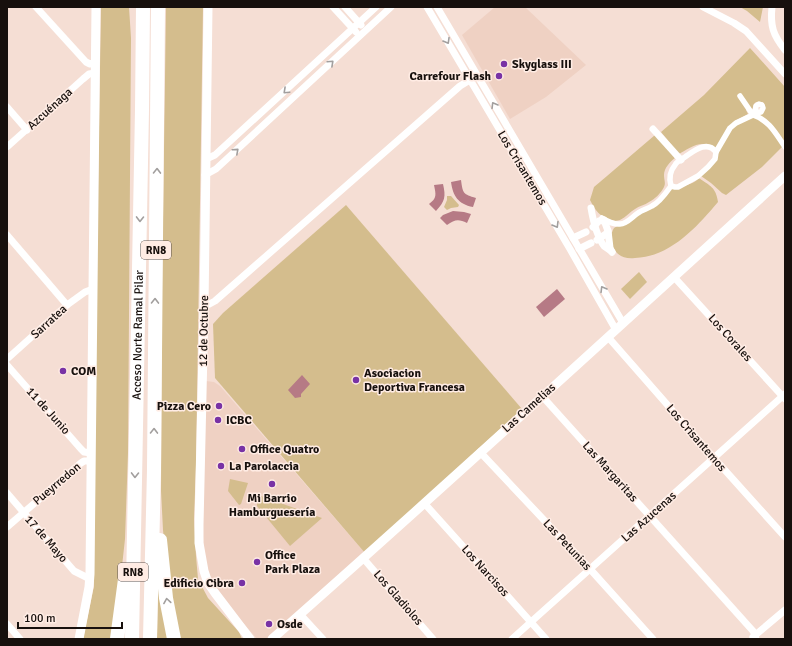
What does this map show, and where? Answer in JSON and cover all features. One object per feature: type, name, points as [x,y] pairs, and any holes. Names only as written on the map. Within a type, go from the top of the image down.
[{"type":"highway","points":[[134,7],[142,110]]},
{"type":"highway","name":"Acceso Norte Ramal Pilar","points":[[132,639],[143,7]]},
{"type":"highway","name":"Acceso Norte Ramal Pilar","points":[[150,639],[154,470],[158,30],[160,7]]},
{"type":"highway","points":[[154,470],[162,565],[166,598],[174,639]]},
{"type":"highway","points":[[117,639],[135,504]]},
{"type":"street","points":[[36,7],[86,62],[90,64],[95,62]]},
{"type":"street","points":[[79,639],[90,579],[96,7]]},
{"type":"street","name":"12 de Octubre","points":[[208,7],[204,307],[199,525],[200,543],[204,571],[208,583],[250,639]]},
{"type":"street","points":[[333,7],[360,36]]},
{"type":"street","points":[[345,7],[366,30]]},
{"type":"street","points":[[206,159],[215,155],[376,7]]},
{"type":"street","points":[[205,175],[216,169],[261,129],[391,7]]},
{"type":"street","name":"Los Crisantemos","points":[[427,7],[545,206],[616,330]]},
{"type":"street","name":"Los Crisantemos","points":[[437,7],[623,323]]},
{"type":"street","points":[[703,7],[746,31],[785,74]]},
{"type":"street","points":[[772,7],[772,28],[777,40],[785,50]]},
{"type":"street","name":"Azcuénaga","points":[[7,147],[89,74],[95,73]]},
{"type":"street","points":[[204,307],[215,301],[460,86],[477,76]]},
{"type":"street","points":[[740,96],[754,114],[766,121],[771,126],[785,147]]},
{"type":"street","points":[[7,107],[27,130]]},
{"type":"street","points":[[671,186],[678,187],[698,176],[715,159],[716,152],[730,128],[736,123],[754,114]]},
{"type":"street","points":[[253,121],[261,129]]},
{"type":"street","points":[[654,129],[681,160]]},
{"type":"street","points":[[603,219],[608,231],[610,248],[612,252],[604,245],[596,241],[591,229],[591,208],[603,219],[611,223],[622,224],[627,222],[643,209],[658,202],[665,194],[671,186],[670,175],[675,164],[696,150],[706,146],[712,148],[716,152]]},
{"type":"street","name":"Las Camelias","points":[[272,639],[425,504],[480,452],[785,176]]},
{"type":"street","points":[[545,206],[552,202]]},
{"type":"street","points":[[570,249],[599,221],[603,219]]},
{"type":"street","points":[[576,244],[596,241],[608,231]]},
{"type":"street","points":[[7,235],[67,305]]},
{"type":"street","name":"Los Corales","points":[[674,277],[784,397]]},
{"type":"street","name":"Sarratea","points":[[7,359],[67,305],[85,292],[93,289]]},
{"type":"street","name":"Los Crisantemos","points":[[608,337],[785,537]]},
{"type":"street","name":"11 de Junio","points":[[7,365],[81,449],[91,457]]},
{"type":"street","name":"Las Margaritas","points":[[542,396],[748,625],[753,631],[754,638]]},
{"type":"street","name":"Las Azucenas","points":[[512,639],[784,397]]},
{"type":"street","name":"Las Petunias","points":[[480,452],[590,569],[653,639]]},
{"type":"street","name":"Pueyrredon","points":[[7,528],[81,463],[91,457]]},
{"type":"street","name":"17 de Mayo","points":[[7,493],[74,571],[90,579]]},
{"type":"street","name":"Los Narcisos","points":[[425,504],[546,639]]},
{"type":"street","name":"Los Gladiolos","points":[[363,558],[433,639]]},
{"type":"street","points":[[754,638],[785,610]]},
{"type":"street","points":[[300,614],[323,639]]},
{"type":"street","points":[[7,624],[20,639]]},
{"type":"shaded area","points":[[101,7],[129,7],[131,38],[128,453],[125,539],[114,639],[83,639],[94,586],[95,370]]},
{"type":"shaded area","points":[[166,7],[203,7],[194,519],[196,556],[198,579],[208,598],[239,632],[242,639],[178,639],[171,604],[163,530],[161,491]]},
{"type":"shaded area","points":[[495,7],[525,7],[586,65],[546,97],[510,119],[462,35]]},
{"type":"shaded area","points":[[740,7],[763,7],[760,22],[747,11]]},
{"type":"shaded area","points":[[750,48],[785,87],[785,144],[762,167],[726,195],[701,176],[716,155],[732,127],[765,106],[763,102],[756,102],[752,110],[746,110],[748,114],[733,122],[717,147],[712,148],[708,145],[700,144],[695,145],[679,154],[661,132],[704,95]]},
{"type":"shaded area","points":[[655,135],[675,158],[669,163],[665,170],[665,184],[663,189],[660,194],[620,220],[614,221],[607,219],[596,210],[590,200],[594,187]]},
{"type":"shaded area","points":[[699,178],[714,190],[718,202],[682,239],[660,252],[648,256],[629,258],[620,256],[616,252],[611,238],[614,228],[655,204],[669,187],[693,183]]},
{"type":"shaded area","points":[[461,180],[464,193],[476,198],[473,207],[464,204],[457,199],[453,191],[451,182]]},
{"type":"shaded area","points":[[443,184],[444,199],[436,211],[429,204],[435,196],[434,185]]},
{"type":"shaded area","points":[[447,196],[451,196],[459,205],[458,207],[447,210],[444,207]]},
{"type":"shaded area","name":"Asociacion Deportiva Francesa","points":[[346,205],[522,409],[365,553],[215,378],[213,324],[223,313]]},
{"type":"shaded area","points":[[453,211],[471,214],[467,223],[457,220],[447,225],[440,218],[443,215]]},
{"type":"shaded area","points":[[639,272],[647,282],[630,299],[621,289]]},
{"type":"shaded area","points":[[557,289],[565,299],[544,317],[536,307]]},
{"type":"shaded area","points":[[302,375],[310,384],[301,394],[301,397],[295,398],[288,390]]},
{"type":"shaded area","points":[[206,381],[214,382],[220,386],[365,553],[269,639],[257,639],[211,584],[205,559],[202,525]]},
{"type":"shaded area","points":[[230,479],[248,483],[241,504],[239,505],[228,491]]},
{"type":"shaded area","points":[[261,496],[322,518],[290,546],[257,506],[257,500]]},
{"type":"shaded area","points":[[158,574],[171,639],[157,639]]},
{"type":"place","name":"Skyglass III","points":[[504,64]]},
{"type":"place","name":"Carrefour Flash","points":[[499,76]]},
{"type":"place","name":"COM","points":[[63,371]]},
{"type":"place","name":"Asociacion Deportiva Francesa","points":[[356,380]]},
{"type":"place","name":"Pizza Cero","points":[[219,406]]},
{"type":"place","name":"ICBC","points":[[218,420]]},
{"type":"place","name":"Office Quatro","points":[[242,449]]},
{"type":"place","name":"La Parolaccia","points":[[221,466]]},
{"type":"place","name":"Mi Barrio Hamburguesería","points":[[272,484]]},
{"type":"place","name":"Office Park Plaza","points":[[257,562]]},
{"type":"place","name":"Edificio Cibra","points":[[242,583]]},
{"type":"place","name":"Osde","points":[[269,624]]}]
